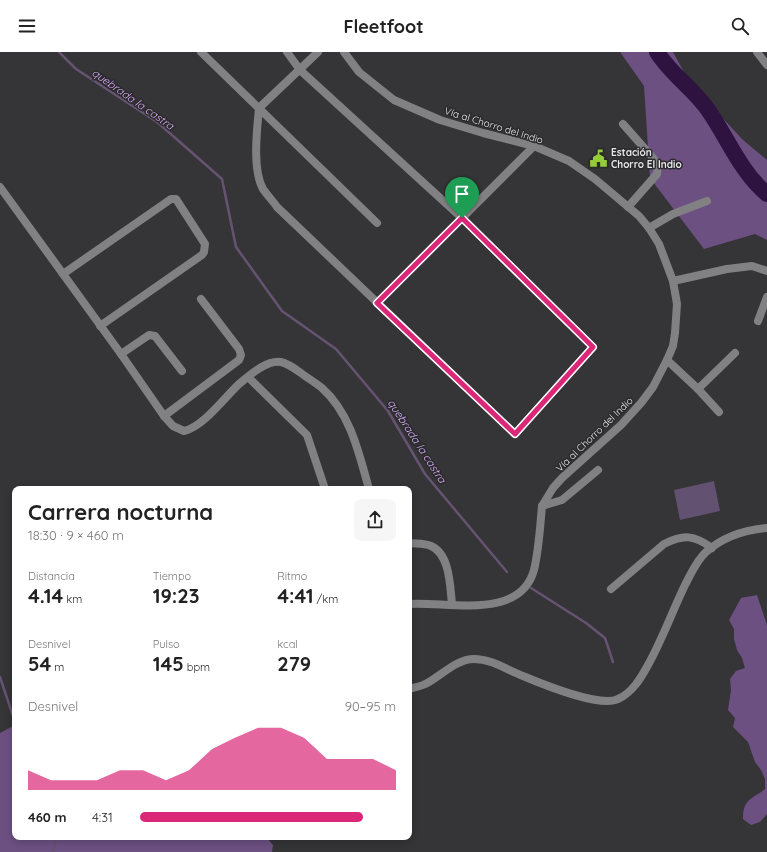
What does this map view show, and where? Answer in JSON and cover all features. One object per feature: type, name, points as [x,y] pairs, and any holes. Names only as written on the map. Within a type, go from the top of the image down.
[{"type":"street","points":[[201,52],[377,223]]},
{"type":"street","points":[[287,52],[300,70],[462,218],[593,347],[515,434],[277,207],[263,189],[257,166],[256,136],[259,108],[300,70],[318,52]]},
{"type":"street","name":"Vía al Chorro del Indio","points":[[344,52],[359,72],[394,100],[440,120],[534,146],[569,161],[595,179],[628,206],[649,228],[659,244],[673,281],[677,304],[677,319],[672,346],[667,360],[653,387],[621,425],[562,478],[553,488],[542,506],[533,570],[526,585],[515,596],[502,602],[484,606],[412,604]]},
{"type":"street","points":[[757,52],[767,65]]},
{"type":"street","points":[[623,124],[653,158],[658,166],[657,174],[628,206]]},
{"type":"street","points":[[377,303],[534,146]]},
{"type":"street","points":[[0,187],[164,416],[176,429],[184,431],[188,430],[202,421],[248,377],[269,364],[282,362],[322,388],[336,403],[348,425],[368,486]]},
{"type":"street","points":[[63,274],[171,199],[176,199],[205,244],[204,252],[202,255],[100,326]]},
{"type":"street","points":[[649,228],[673,214],[707,201]]},
{"type":"street","points":[[673,281],[727,269],[752,266],[767,270]]},
{"type":"street","points":[[758,321],[767,297]]},
{"type":"street","points":[[164,416],[239,360],[241,355],[239,349],[201,298]]},
{"type":"street","points":[[121,354],[149,335],[152,335],[155,336],[182,371]]},
{"type":"street","points":[[698,389],[735,353]]},
{"type":"street","points":[[667,360],[698,389],[719,412]]},
{"type":"street","points":[[248,377],[307,435],[324,486]]},
{"type":"street","points":[[542,506],[562,500],[598,470]]},
{"type":"street","points":[[412,688],[429,682],[460,662],[474,659],[489,661],[523,676],[589,699],[609,702],[618,700],[636,685],[645,670],[656,650],[695,566],[705,553],[732,535],[767,528]]},
{"type":"street","points":[[611,589],[664,544],[674,539],[686,537],[694,538],[702,541],[712,548]]},
{"type":"street","points":[[412,543],[432,546],[444,558],[450,580],[452,604]]},
{"type":"shaded area","points":[[620,52],[673,52],[690,83],[743,140],[767,160],[767,240],[755,234],[704,249],[650,178],[644,86]]},
{"type":"shaded area","points":[[714,481],[720,511],[680,520],[674,490]]},
{"type":"shaded area","points":[[757,595],[767,625],[767,814],[760,822],[751,825],[743,819],[744,807],[749,801],[765,789],[765,779],[755,762],[748,742],[733,727],[735,718],[728,710],[731,690],[730,679],[736,671],[745,668],[742,658],[737,650],[734,639],[734,629],[729,620],[741,598]]},
{"type":"shaded area","points":[[12,727],[12,840],[269,840],[273,845],[272,852],[0,852],[0,733]]},
{"type":"waterway","name":"quebrada la castra","points":[[59,52],[76,69],[157,122],[222,179],[236,247],[282,311],[336,349],[388,411],[425,474],[507,572]]},
{"type":"waterway","points":[[657,52],[668,67],[706,107],[741,164],[757,185],[767,194]]},
{"type":"waterway","name":"quebrada la castra","points":[[531,588],[586,623],[605,638],[613,662]]},
{"type":"waterway","points":[[0,677],[12,713]]},
{"type":"waterway","points":[[53,852],[55,843],[54,840]]},
{"type":"place","name":"Estación Chorro El Indio","points":[[598,158]]},
{"type":"route","points":[[462,218],[593,347],[515,434],[377,303],[462,218]]}]
